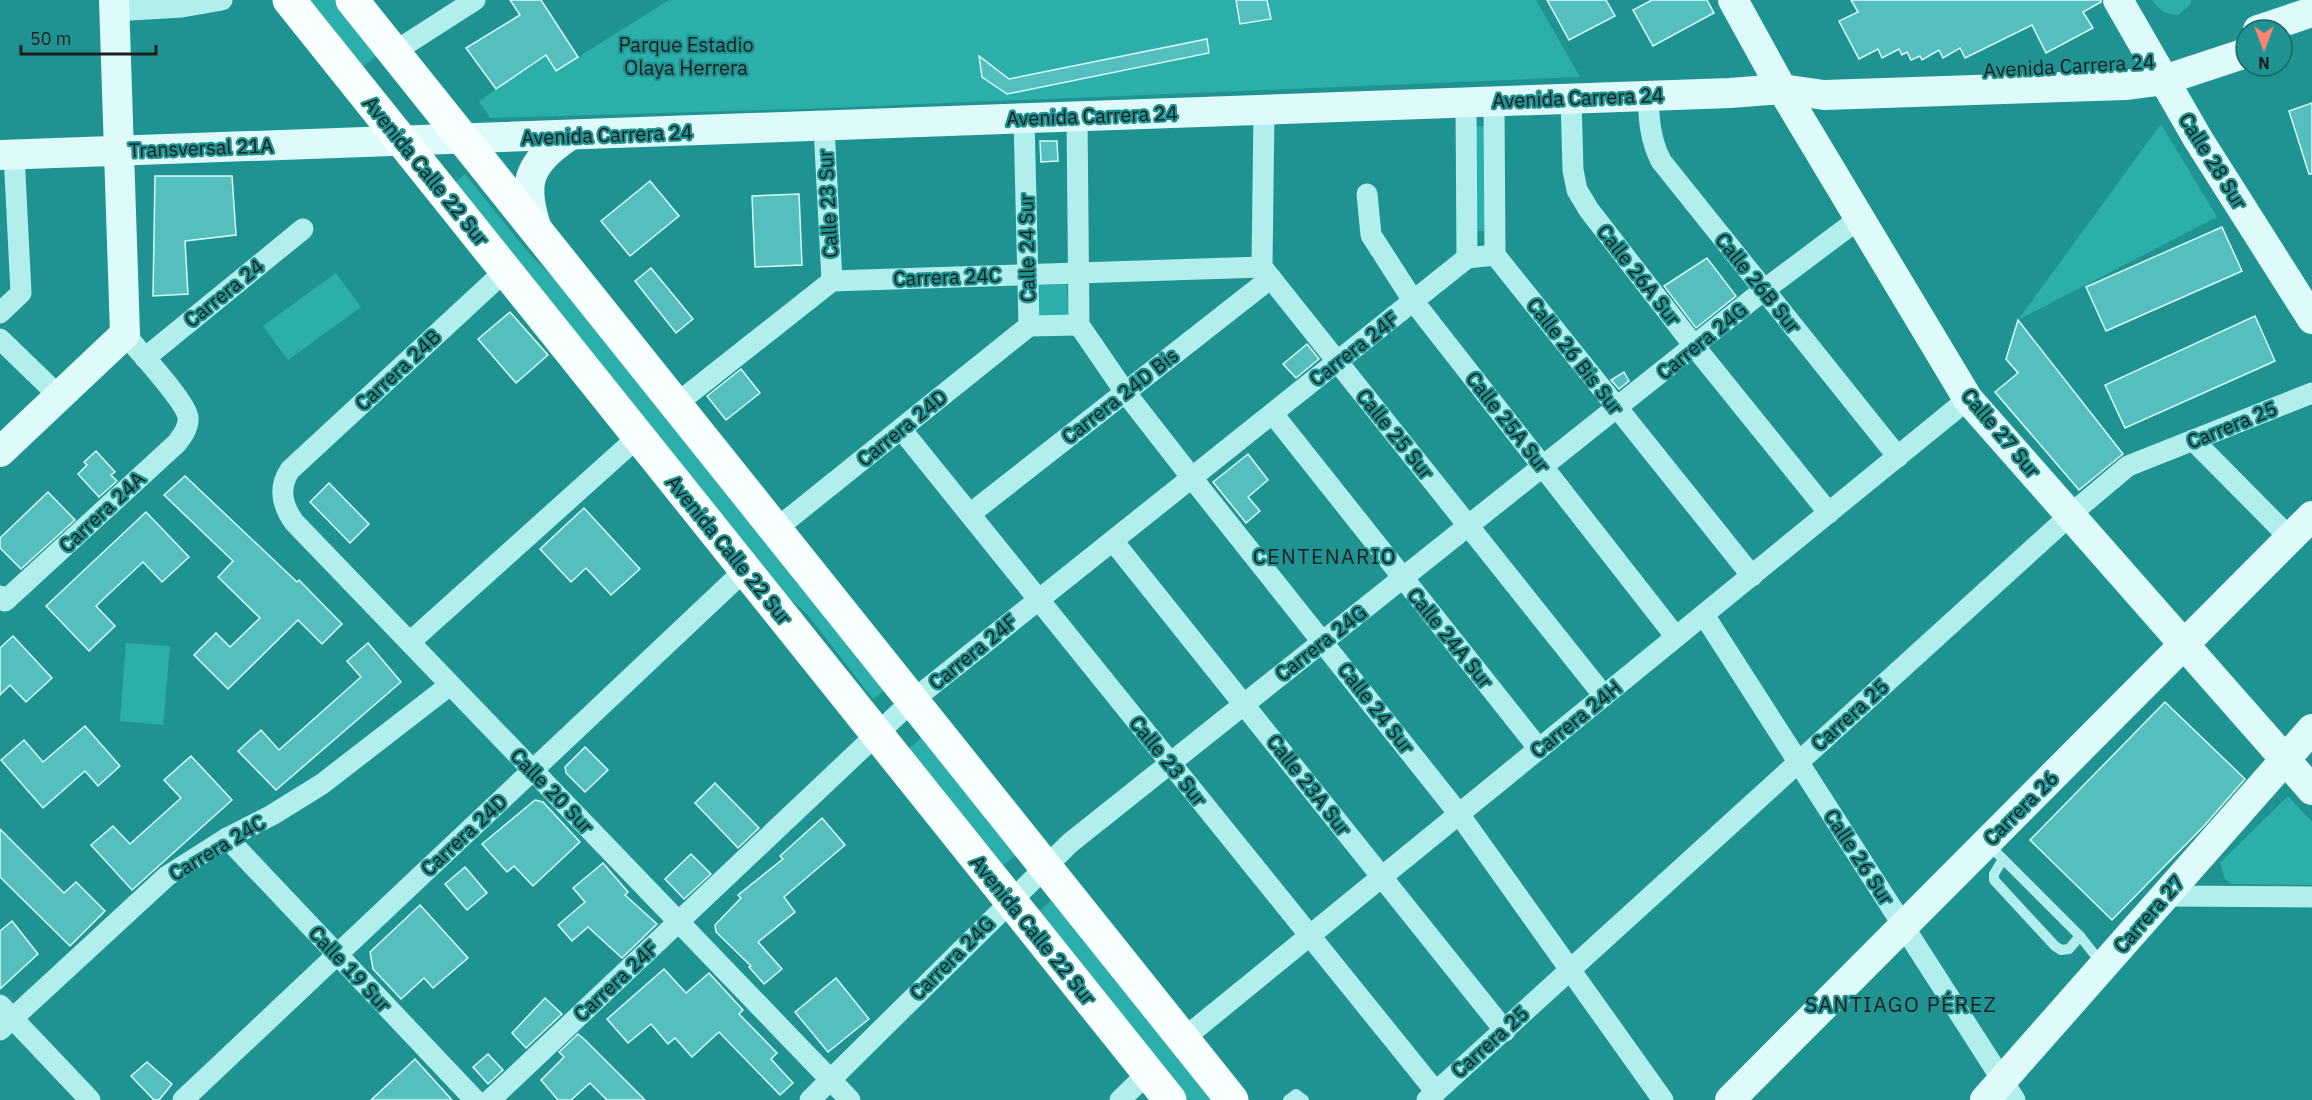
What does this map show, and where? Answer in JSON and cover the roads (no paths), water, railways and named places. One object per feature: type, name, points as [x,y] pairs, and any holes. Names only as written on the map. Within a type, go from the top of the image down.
[{"type":"main road","name":"Avenida Calle 22 Sur","points":[[289,0],[1170,1100]]},
{"type":"main road","points":[[352,0],[1232,1100]]},
{"type":"main road","name":"Calle 27 Sur","points":[[1733,0],[1782,89],[1968,399],[2312,790]]},
{"type":"main road","name":"Calle 28 Sur","points":[[2118,0],[2198,138],[2312,320]]},
{"type":"main road","points":[[0,452],[125,334],[114,5]]},
{"type":"main road","points":[[2294,18],[2312,12]]},
{"type":"main road","points":[[2294,38],[2312,32]]},
{"type":"main road","name":"Avenida Carrera 24","points":[[2159,71],[2234,39]]},
{"type":"main road","name":"Avenida Carrera 24","points":[[403,142],[1745,93],[1782,89],[1813,76],[2116,67],[2159,71],[2234,55]]},
{"type":"main road","points":[[538,232],[530,210],[530,180],[543,154],[569,136]]},
{"type":"main road","name":"Transversal 21A","points":[[7,155],[403,142]]},
{"type":"main road","name":"Carrera 26","points":[[1730,1100],[1904,926],[1995,851],[2184,645],[2312,516]]},
{"type":"main road","name":"Carrera 27","points":[[2001,1093],[2103,965],[2312,729]]},
{"type":"street","points":[[114,5],[183,6],[222,0]]},
{"type":"street","points":[[394,51],[475,0]]},
{"type":"street","name":"Calle 26B Sur","points":[[1648,96],[1652,143],[1661,161],[1898,457]]},
{"type":"street","name":"Calle 26A Sur","points":[[1571,99],[1573,170],[1577,189],[1589,210],[1695,347],[1829,513]]},
{"type":"street","points":[[1480,102],[1495,255],[1467,258],[1480,102]]},
{"type":"street","points":[[1264,110],[1266,273]]},
{"type":"street","points":[[1077,117],[1078,325]]},
{"type":"street","name":"Calle 24 Sur","points":[[1024,119],[1029,326],[1078,325],[1125,392],[1192,478],[1459,814],[1664,1100]]},
{"type":"street","name":"Calle 23 Sur","points":[[824,126],[832,281]]},
{"type":"street","points":[[0,313],[21,293],[7,155]]},
{"type":"street","name":"Calle 25A Sur","points":[[1367,194],[1371,235],[1414,302],[1676,638]]},
{"type":"street","name":"Carrera 24G","points":[[810,1100],[1070,843],[1764,290],[1860,218]]},
{"type":"street","name":"Carrera 24","points":[[145,358],[303,229]]},
{"type":"street","name":"Calle 26 Bis Sur","points":[[1495,255],[1752,576]]},
{"type":"street","name":"Carrera 24F","points":[[490,1100],[913,700],[1467,258]]},
{"type":"street","name":"Carrera 24B","points":[[290,470],[505,271]]},
{"type":"street","name":"Carrera 24C","points":[[832,281],[1078,273],[1266,273]]},
{"type":"street","name":"Calle 25 Sur","points":[[1266,273],[1604,696]]},
{"type":"street","name":"Carrera 24D Bis","points":[[970,514],[1125,392],[1266,273]]},
{"type":"street","points":[[675,405],[832,281]]},
{"type":"street","name":"Carrera 24D","points":[[776,530],[1029,326]]},
{"type":"street","points":[[125,334],[145,358]]},
{"type":"street","points":[[0,339],[59,396]]},
{"type":"street","name":"Carrera 24A","points":[[2,599],[177,443],[188,425],[184,407],[145,358]]},
{"type":"street","name":"Carrera 25","points":[[1432,1096],[1570,968],[2128,466],[2312,393]]},
{"type":"street","name":"Carrera 24H","points":[[1183,1039],[1968,399]]},
{"type":"street","name":"Calle 24A Sur","points":[[1273,414],[1539,749]]},
{"type":"street","name":"Calle 23 Sur","points":[[902,429],[1309,936],[1432,1096]]},
{"type":"street","points":[[410,642],[638,437]]},
{"type":"street","points":[[2193,440],[2290,538]]},
{"type":"street","name":"Calle 20 Sur","points":[[290,470],[283,485],[282,494],[288,513],[532,771],[850,1100]]},
{"type":"street","name":"Calle 23A Sur","points":[[1113,541],[1504,1030]]},
{"type":"street","name":"Carrera 24D","points":[[183,1100],[745,570]]},
{"type":"street","name":"Calle 26 Sur","points":[[1704,615],[1797,763],[1904,926],[2001,1093]]},
{"type":"street","name":"Carrera 24C","points":[[4,1018],[167,876],[227,838],[272,815],[322,784],[450,685]]},
{"type":"street","name":"Calle 19 Sur","points":[[227,838],[475,1100]]},
{"type":"street","points":[[2165,896],[2312,897]]},
{"type":"street","points":[[4,1018],[90,1100]]},
{"type":"street","points":[[1120,1100],[1148,1072]]},
{"type":"lane","points":[[1995,851],[1994,880],[2055,946],[2061,950],[2069,949],[2080,936]]},
{"type":"lane","points":[[1995,851],[2080,936],[2103,965]]},
{"type":"lane","points":[[1288,1100],[1296,1094],[1304,1100]]},
{"type":"district","name":"CENTENARIO","points":[[1325,557]]},
{"type":"district","name":"SANTIAGO PÉREZ","points":[[1901,1005]]},
{"type":"park label","name":"Parque Estadio Olaya Herrera","points":[[686,56]]}]
